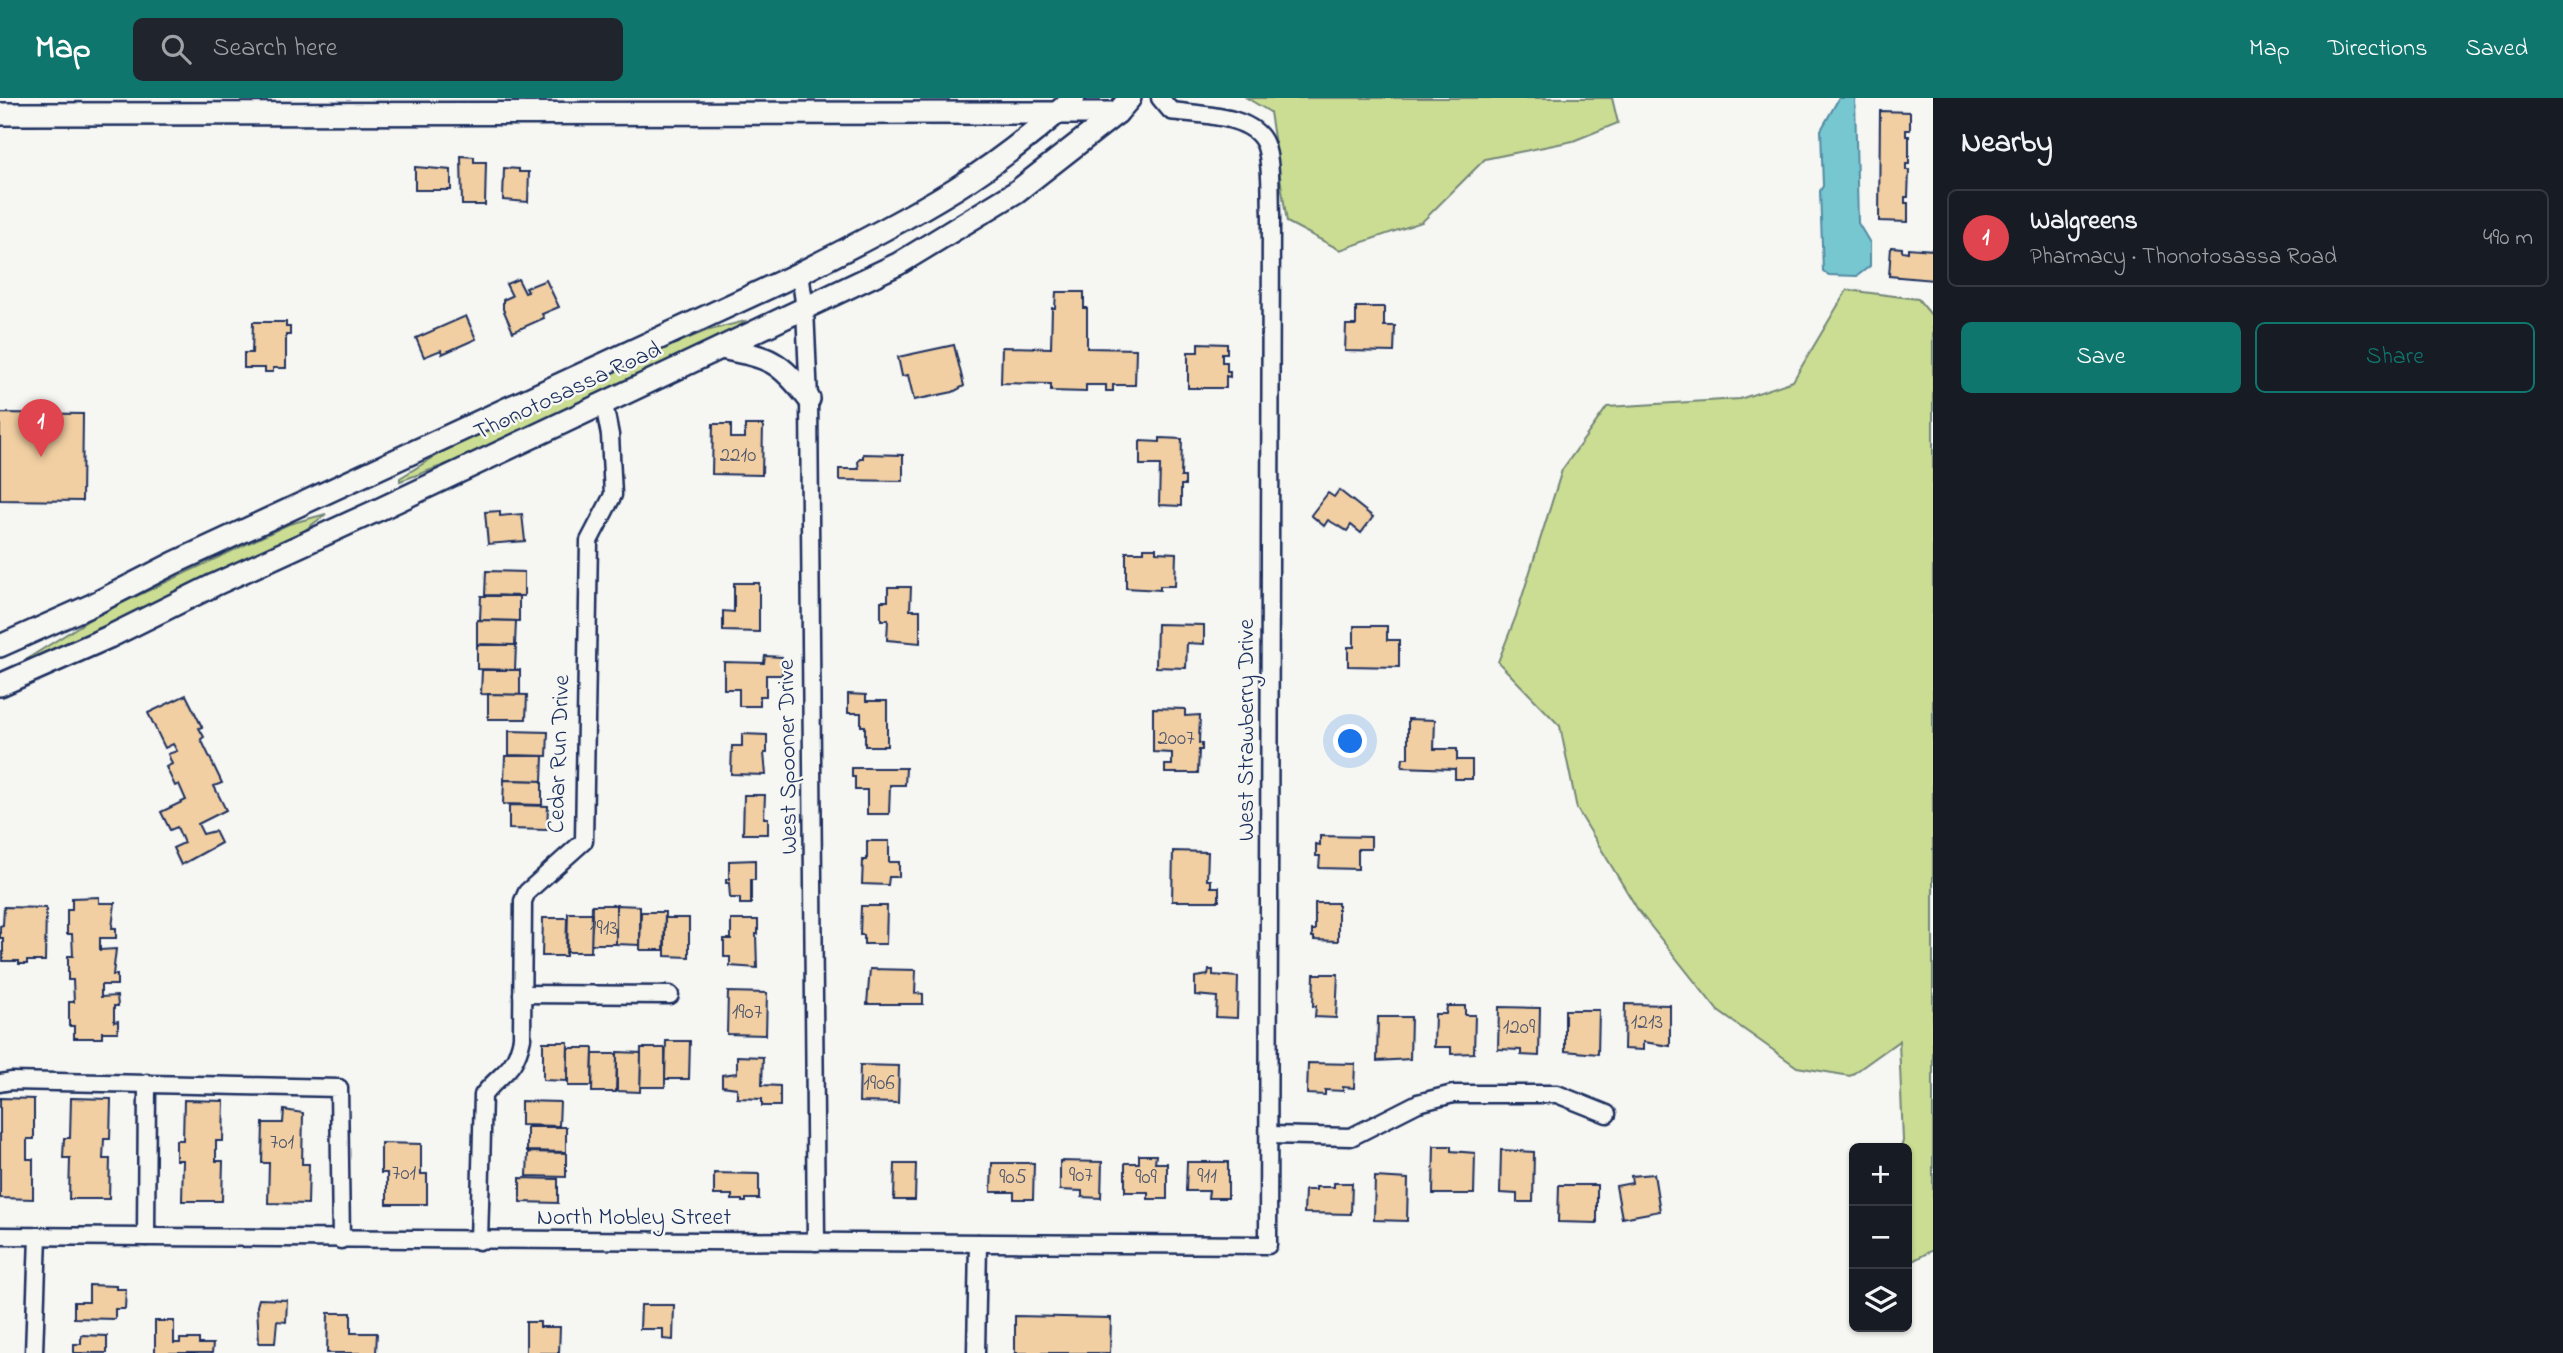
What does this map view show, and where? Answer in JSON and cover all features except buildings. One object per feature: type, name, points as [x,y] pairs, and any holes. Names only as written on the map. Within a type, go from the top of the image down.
[{"type":"main road","name":"Thonotosassa Road","points":[[0,646],[800,272],[900,222],[958,188],[1074,98]]},
{"type":"main road","name":"Thonotosassa Road","points":[[0,685],[108,637],[898,264],[1016,192],[1123,105]]},
{"type":"main road","points":[[0,114],[1056,114],[1123,105]]},
{"type":"main road","points":[[722,348],[757,355],[773,362],[788,372],[809,399]]},
{"type":"street","name":"West Strawberry Drive","points":[[1160,98],[1171,111],[1227,118],[1246,124],[1257,132],[1265,144],[1271,215],[1268,1245]]},
{"type":"street","name":"West Spooner Drive","points":[[800,272],[805,309],[809,399],[816,1242]]},
{"type":"street","name":"Cedar Run Drive","points":[[479,1241],[483,1095],[508,1071],[519,1055],[522,1038],[522,909],[527,892],[584,841],[589,541],[613,495],[610,435],[604,404]]},
{"type":"street","points":[[522,994],[670,995]]},
{"type":"street","points":[[0,1083],[147,1083],[338,1088],[341,1240]]},
{"type":"street","points":[[146,1237],[147,1083]]},
{"type":"street","points":[[1269,1135],[1350,1137],[1418,1104],[1453,1094],[1557,1094],[1607,1114]]},
{"type":"street","name":"North Mobley Street","points":[[0,1236],[1268,1245]]},
{"type":"street","points":[[34,1353],[38,1236]]},
{"type":"street","points":[[976,1353],[978,1242]]},
{"type":"green space","points":[[1247,98],[1612,98],[1618,123],[1573,141],[1485,159],[1422,222],[1340,250],[1287,222],[1270,112]]},
{"type":"green space","points":[[1847,290],[1918,299],[1933,317],[1933,1250],[1912,1261],[1912,1143],[1902,1143],[1899,1041],[1850,1076],[1797,1067],[1718,1011],[1638,910],[1577,809],[1560,726],[1498,662],[1516,616],[1562,470],[1607,407],[1740,399],[1793,381]]},
{"type":"green space","points":[[745,321],[742,326],[458,460],[400,481],[400,478],[442,452],[649,354],[706,331]]},
{"type":"green space","points":[[326,514],[296,537],[29,661],[27,659],[92,618],[126,601],[289,524]]},
{"type":"water","points":[[1839,98],[1855,98],[1858,223],[1870,243],[1870,266],[1857,276],[1829,275],[1823,271],[1821,130]]},
{"type":"place","name":"Walgreens","points":[[41,457]]}]
